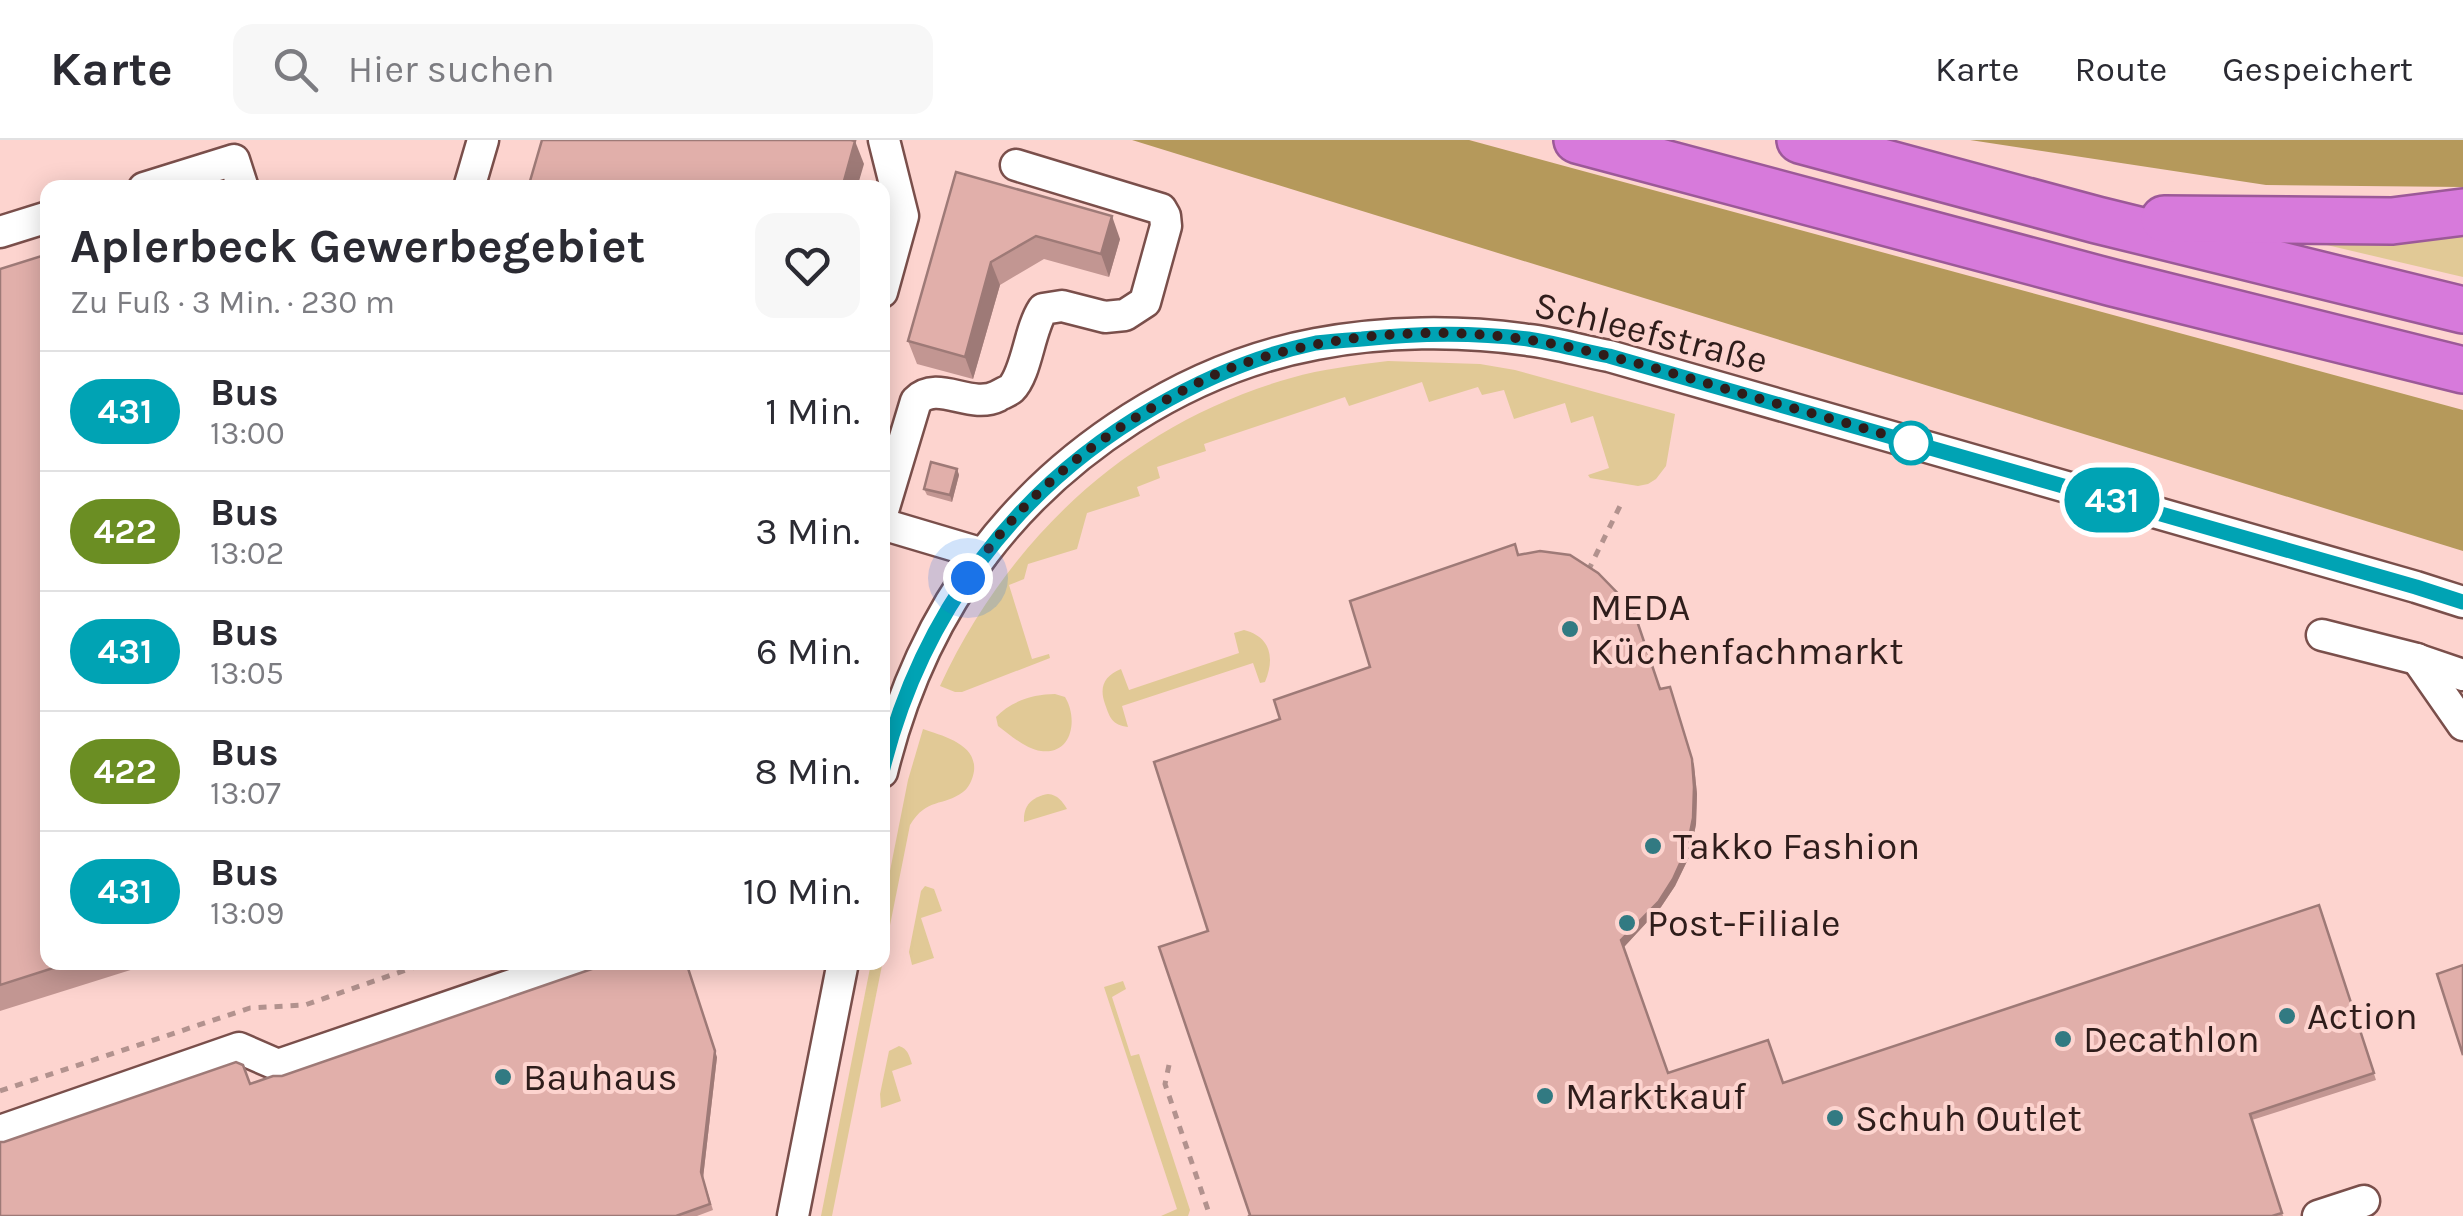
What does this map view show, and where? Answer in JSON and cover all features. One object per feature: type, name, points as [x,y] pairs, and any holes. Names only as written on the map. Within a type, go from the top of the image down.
[{"type":"highway","points":[[1577,140],[2075,273],[2463,370]]},
{"type":"highway","points":[[1800,140],[2097,220],[2463,310]]},
{"type":"highway","points":[[2097,220],[2392,221],[2463,212]]},
{"type":"street","points":[[471,180],[483,140]]},
{"type":"street","points":[[884,140],[904,216],[890,264]]},
{"type":"street","points":[[170,180],[234,160],[240,180]]},
{"type":"street","points":[[890,487],[916,401],[924,393],[973,401],[990,400],[1011,390],[1043,309],[1062,306],[1105,318],[1125,316],[1145,302],[1166,226],[1162,209],[1016,166]]},
{"type":"street","points":[[0,232],[40,220]]},
{"type":"street","name":"Schleefstraße","points":[[890,740],[906,692],[945,614],[983,554],[1052,480],[1090,448],[1124,424],[1230,368],[1317,343],[1417,333],[1530,340],[1609,356],[2463,602]]},
{"type":"street","points":[[890,526],[983,554]]},
{"type":"street","points":[[2322,635],[2463,675]]},
{"type":"street","points":[[2417,659],[2463,724]]},
{"type":"street","points":[[0,1131],[239,1048],[278,1064],[555,970]]},
{"type":"street","points":[[793,1216],[841,970]]},
{"type":"street","points":[[2318,1216],[2364,1201]]},
{"type":"path","points":[[1588,571],[1622,502]]},
{"type":"path","points":[[1169,1065],[1165,1084],[1210,1216]]},
{"type":"shaded area","points":[[1132,140],[1469,140],[2463,410],[2463,551]]},
{"type":"shaded area","points":[[1970,140],[2463,140],[2463,187],[2266,185]]},
{"type":"shaded area","points":[[2463,231],[2463,277],[2314,242]]},
{"type":"shaded area","points":[[1388,361],[1480,364],[1515,370],[1675,414],[1666,466],[1656,479],[1638,486],[1590,478],[1588,475],[1609,468],[1593,416],[1571,423],[1565,403],[1514,419],[1504,390],[1482,395],[1478,387],[1429,402],[1422,382],[1349,406],[1345,397],[1204,444],[1206,451],[1157,467],[1160,478],[1137,487],[1140,496],[1087,513],[1077,549],[1028,564],[1024,579],[1009,585],[1032,659],[1049,654],[1050,658],[962,692],[940,686],[1001,581],[1081,493],[1128,456],[1178,424],[1233,398],[1303,375]]},
{"type":"shaded area","points":[[1244,630],[1260,638],[1268,650],[1270,665],[1265,682],[1260,683],[1253,663],[1122,706],[1128,727],[1118,725],[1110,717],[1103,687],[1115,672],[1121,669],[1129,690],[1239,653],[1234,633]]},
{"type":"shaded area","points":[[1055,694],[1065,697],[1072,724],[1060,747],[1052,751],[1035,750],[998,726],[996,717],[1016,703]]},
{"type":"shaded area","points":[[923,729],[949,738],[970,754],[973,762],[973,774],[963,792],[929,806],[910,825],[890,925],[890,871],[908,780]]},
{"type":"shaded area","points":[[1048,794],[1067,809],[1024,822],[1030,803]]},
{"type":"shaded area","points":[[925,886],[934,889],[942,911],[921,918],[934,958],[912,965],[909,952]]},
{"type":"shaded area","points":[[870,970],[881,970],[832,1216],[821,1216]]},
{"type":"shaded area","points":[[1123,981],[1126,989],[1112,997],[1131,1056],[1139,1054],[1190,1210],[1188,1216],[1161,1216],[1177,1209],[1104,987]]},
{"type":"shaded area","points":[[899,1046],[912,1064],[892,1071],[901,1101],[881,1108],[889,1051]]},
{"type":"building","points":[[542,140],[855,141],[844,180],[530,180]]},
{"type":"building","points":[[956,172],[1112,216],[1101,254],[1036,236],[991,262],[965,357],[908,341]]},
{"type":"building","points":[[40,256],[40,970],[47,970],[0,985],[0,269]]},
{"type":"building","points":[[931,462],[957,469],[950,495],[924,489]]},
{"type":"building","points":[[1515,544],[1518,555],[1540,551],[1570,555],[1598,573],[1633,609],[1660,689],[1670,687],[1692,759],[1693,818],[1687,848],[1659,901],[1621,940],[1668,1073],[1768,1040],[1783,1083],[2319,905],[2374,1073],[2250,1114],[2282,1213],[1249,1216],[1159,947],[1208,931],[1154,762],[1280,719],[1274,700],[1370,667],[1350,601]]},
{"type":"building","points":[[2463,965],[2463,1055],[2437,974]]},
{"type":"building","name":"Bauhaus","points":[[589,970],[689,970],[715,1051],[701,1172],[710,1204],[676,1216],[0,1216],[0,1142],[236,1062],[243,1065],[250,1084]]},
{"type":"bus line","name":"431","points":[[890,740],[906,692],[932,639],[983,554],[1052,480],[1090,448],[1124,424],[1230,368],[1317,343],[1417,333],[1530,340],[1609,356],[2463,602]]},
{"type":"place","name":"MEDA Küchenfachmarkt","points":[[1570,629]]},
{"type":"place","name":"Takko Fashion","points":[[1653,846]]},
{"type":"place","name":"Post-Filiale","points":[[1627,923]]},
{"type":"place","name":"Action","points":[[2287,1016]]},
{"type":"place","name":"Decathlon","points":[[2063,1039]]},
{"type":"place","name":"Bauhaus","points":[[503,1077]]},
{"type":"place","name":"Marktkauf","points":[[1545,1096]]},
{"type":"place","name":"Schuh Outlet","points":[[1835,1118]]},
{"type":"route","points":[[968,578],[983,554],[1052,480],[1124,424],[1230,368],[1317,343],[1417,333],[1530,340],[1609,356],[1911,443]]}]
